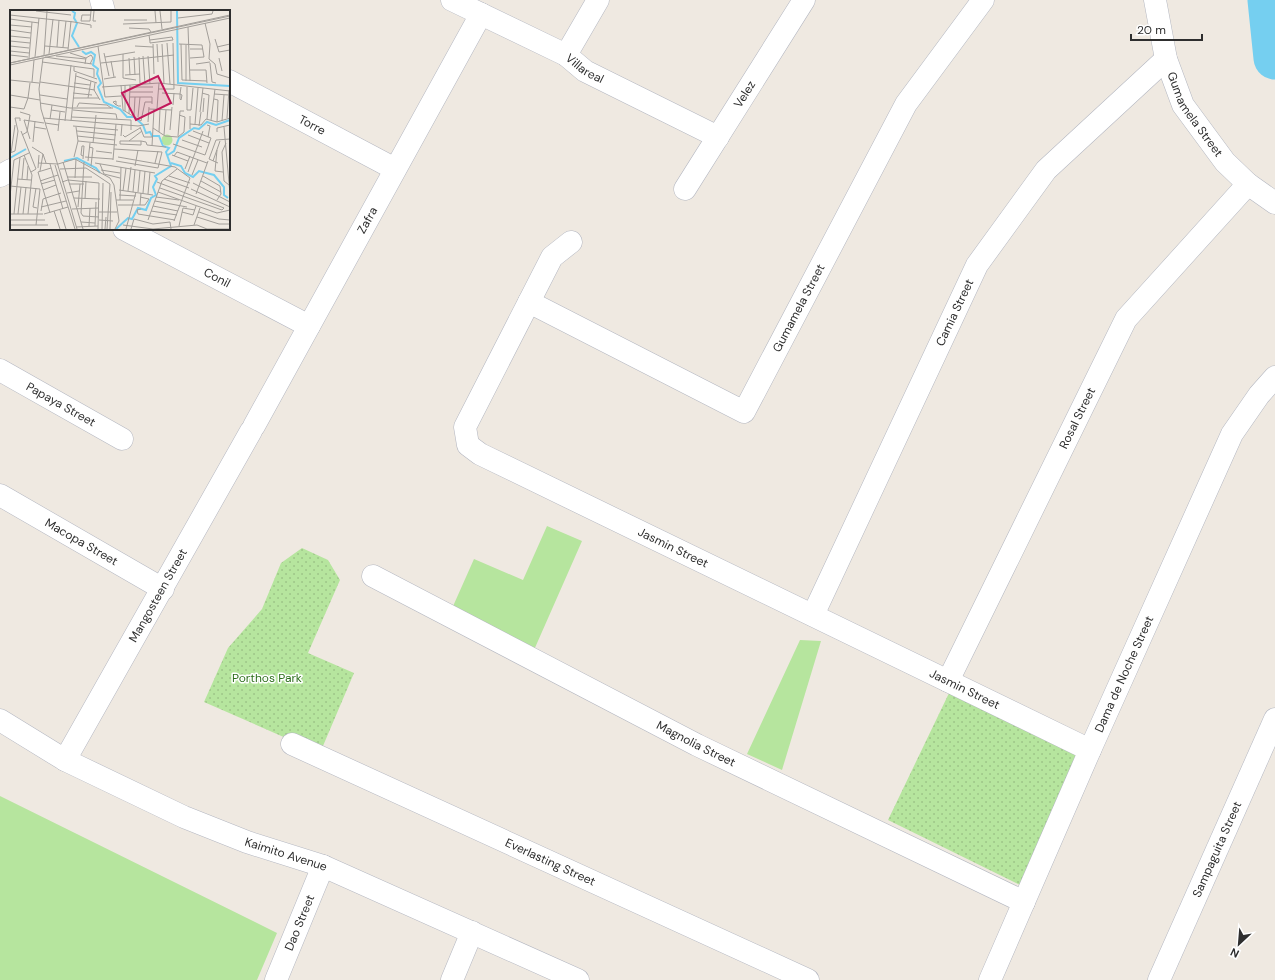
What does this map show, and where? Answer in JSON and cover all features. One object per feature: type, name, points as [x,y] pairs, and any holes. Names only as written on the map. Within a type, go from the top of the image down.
[{"type":"street","points":[[101,0],[104,10]]},
{"type":"street","name":"Villareal","points":[[452,0],[566,55],[584,71],[718,137]]},
{"type":"street","points":[[566,55],[598,0]]},
{"type":"street","name":"Velez","points":[[685,189],[804,0]]},
{"type":"street","name":"Gumamela Street","points":[[529,302],[744,412],[906,104],[983,0]]},
{"type":"street","name":"Gumamela Street","points":[[1155,0],[1166,59],[1184,105],[1225,162],[1248,184],[1275,203]]},
{"type":"street","name":"Zafra","points":[[252,429],[481,14]]},
{"type":"street","name":"Camia Street","points":[[813,615],[976,265],[1046,170],[1166,59]]},
{"type":"street","name":"Torre","points":[[230,82],[395,169]]},
{"type":"street","points":[[0,176],[10,171]]},
{"type":"street","name":"Rosal Street","points":[[948,681],[1126,319],[1248,184]]},
{"type":"street","name":"Conil","points":[[126,230],[309,326]]},
{"type":"street","name":"Jasmin Street","points":[[571,242],[552,257],[465,426],[468,444],[480,454],[1090,750]]},
{"type":"street","name":"Papaya Street","points":[[0,370],[122,439]]},
{"type":"street","name":"Dama de Noche Street","points":[[990,980],[1090,750],[1232,434],[1259,395],[1275,377]]},
{"type":"street","name":"Mangosteen Street","points":[[65,760],[163,589],[252,429]]},
{"type":"street","name":"Macopa Street","points":[[0,495],[163,589]]},
{"type":"street","name":"Magnolia Street","points":[[373,576],[697,745],[1024,902]]},
{"type":"street","name":"Sampaguita Street","points":[[1159,980],[1275,719]]},
{"type":"street","name":"Kaimito Avenue","points":[[0,720],[65,760],[184,817],[247,842],[323,866],[578,980]]},
{"type":"street","name":"Everlasting Street","points":[[292,744],[808,980]]},
{"type":"street","name":"Dao Street","points":[[276,980],[323,866]]},
{"type":"street","points":[[452,980],[472,932]]},
{"type":"green space","points":[[547,526],[582,541],[534,650],[450,613],[474,559],[523,580]]},
{"type":"green space","name":"Porthos Park","points":[[302,548],[328,560],[340,580],[308,653],[354,673],[320,753],[204,702],[228,648],[262,609],[281,563]]},
{"type":"green space","points":[[800,640],[821,641],[782,770],[747,754]]},
{"type":"green space","points":[[950,691],[1080,756],[1020,885],[888,820]]},
{"type":"green space","points":[[0,796],[277,933],[257,980],[0,980]]},
{"type":"waterway","points":[[1269,0],[1275,58]]}]
